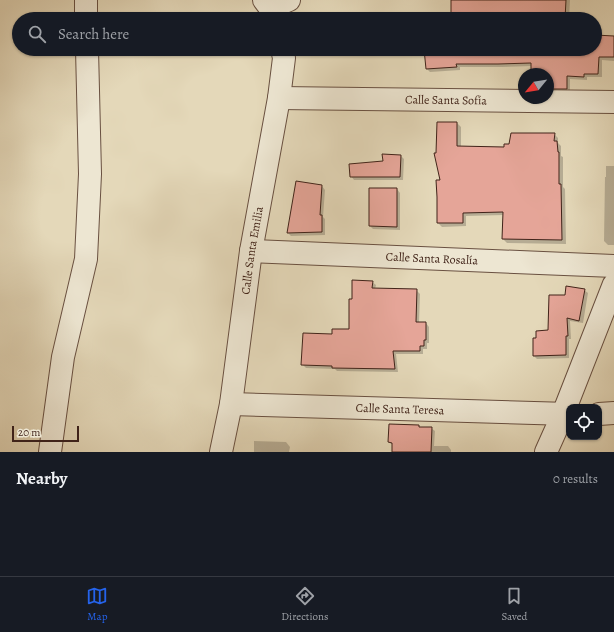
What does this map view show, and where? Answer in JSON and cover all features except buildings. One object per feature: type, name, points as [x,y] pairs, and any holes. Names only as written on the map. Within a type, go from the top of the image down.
[{"type":"street","points":[[86,0],[86,12]]},
{"type":"street","points":[[50,452],[63,358],[86,259],[90,174],[87,56]]},
{"type":"street","name":"Calle Santa Emilia","points":[[221,452],[231,404],[250,250],[279,98],[284,56]]},
{"type":"street","name":"Calle Santa Sofía","points":[[279,98],[614,102]]},
{"type":"street","name":"Calle Santa Rosalía","points":[[250,250],[614,266]]},
{"type":"street","points":[[570,404],[614,284]]},
{"type":"street","name":"Calle Santa Teresa","points":[[231,404],[566,414]]},
{"type":"street","points":[[602,414],[614,413]]},
{"type":"street","points":[[546,452],[566,414]]}]
